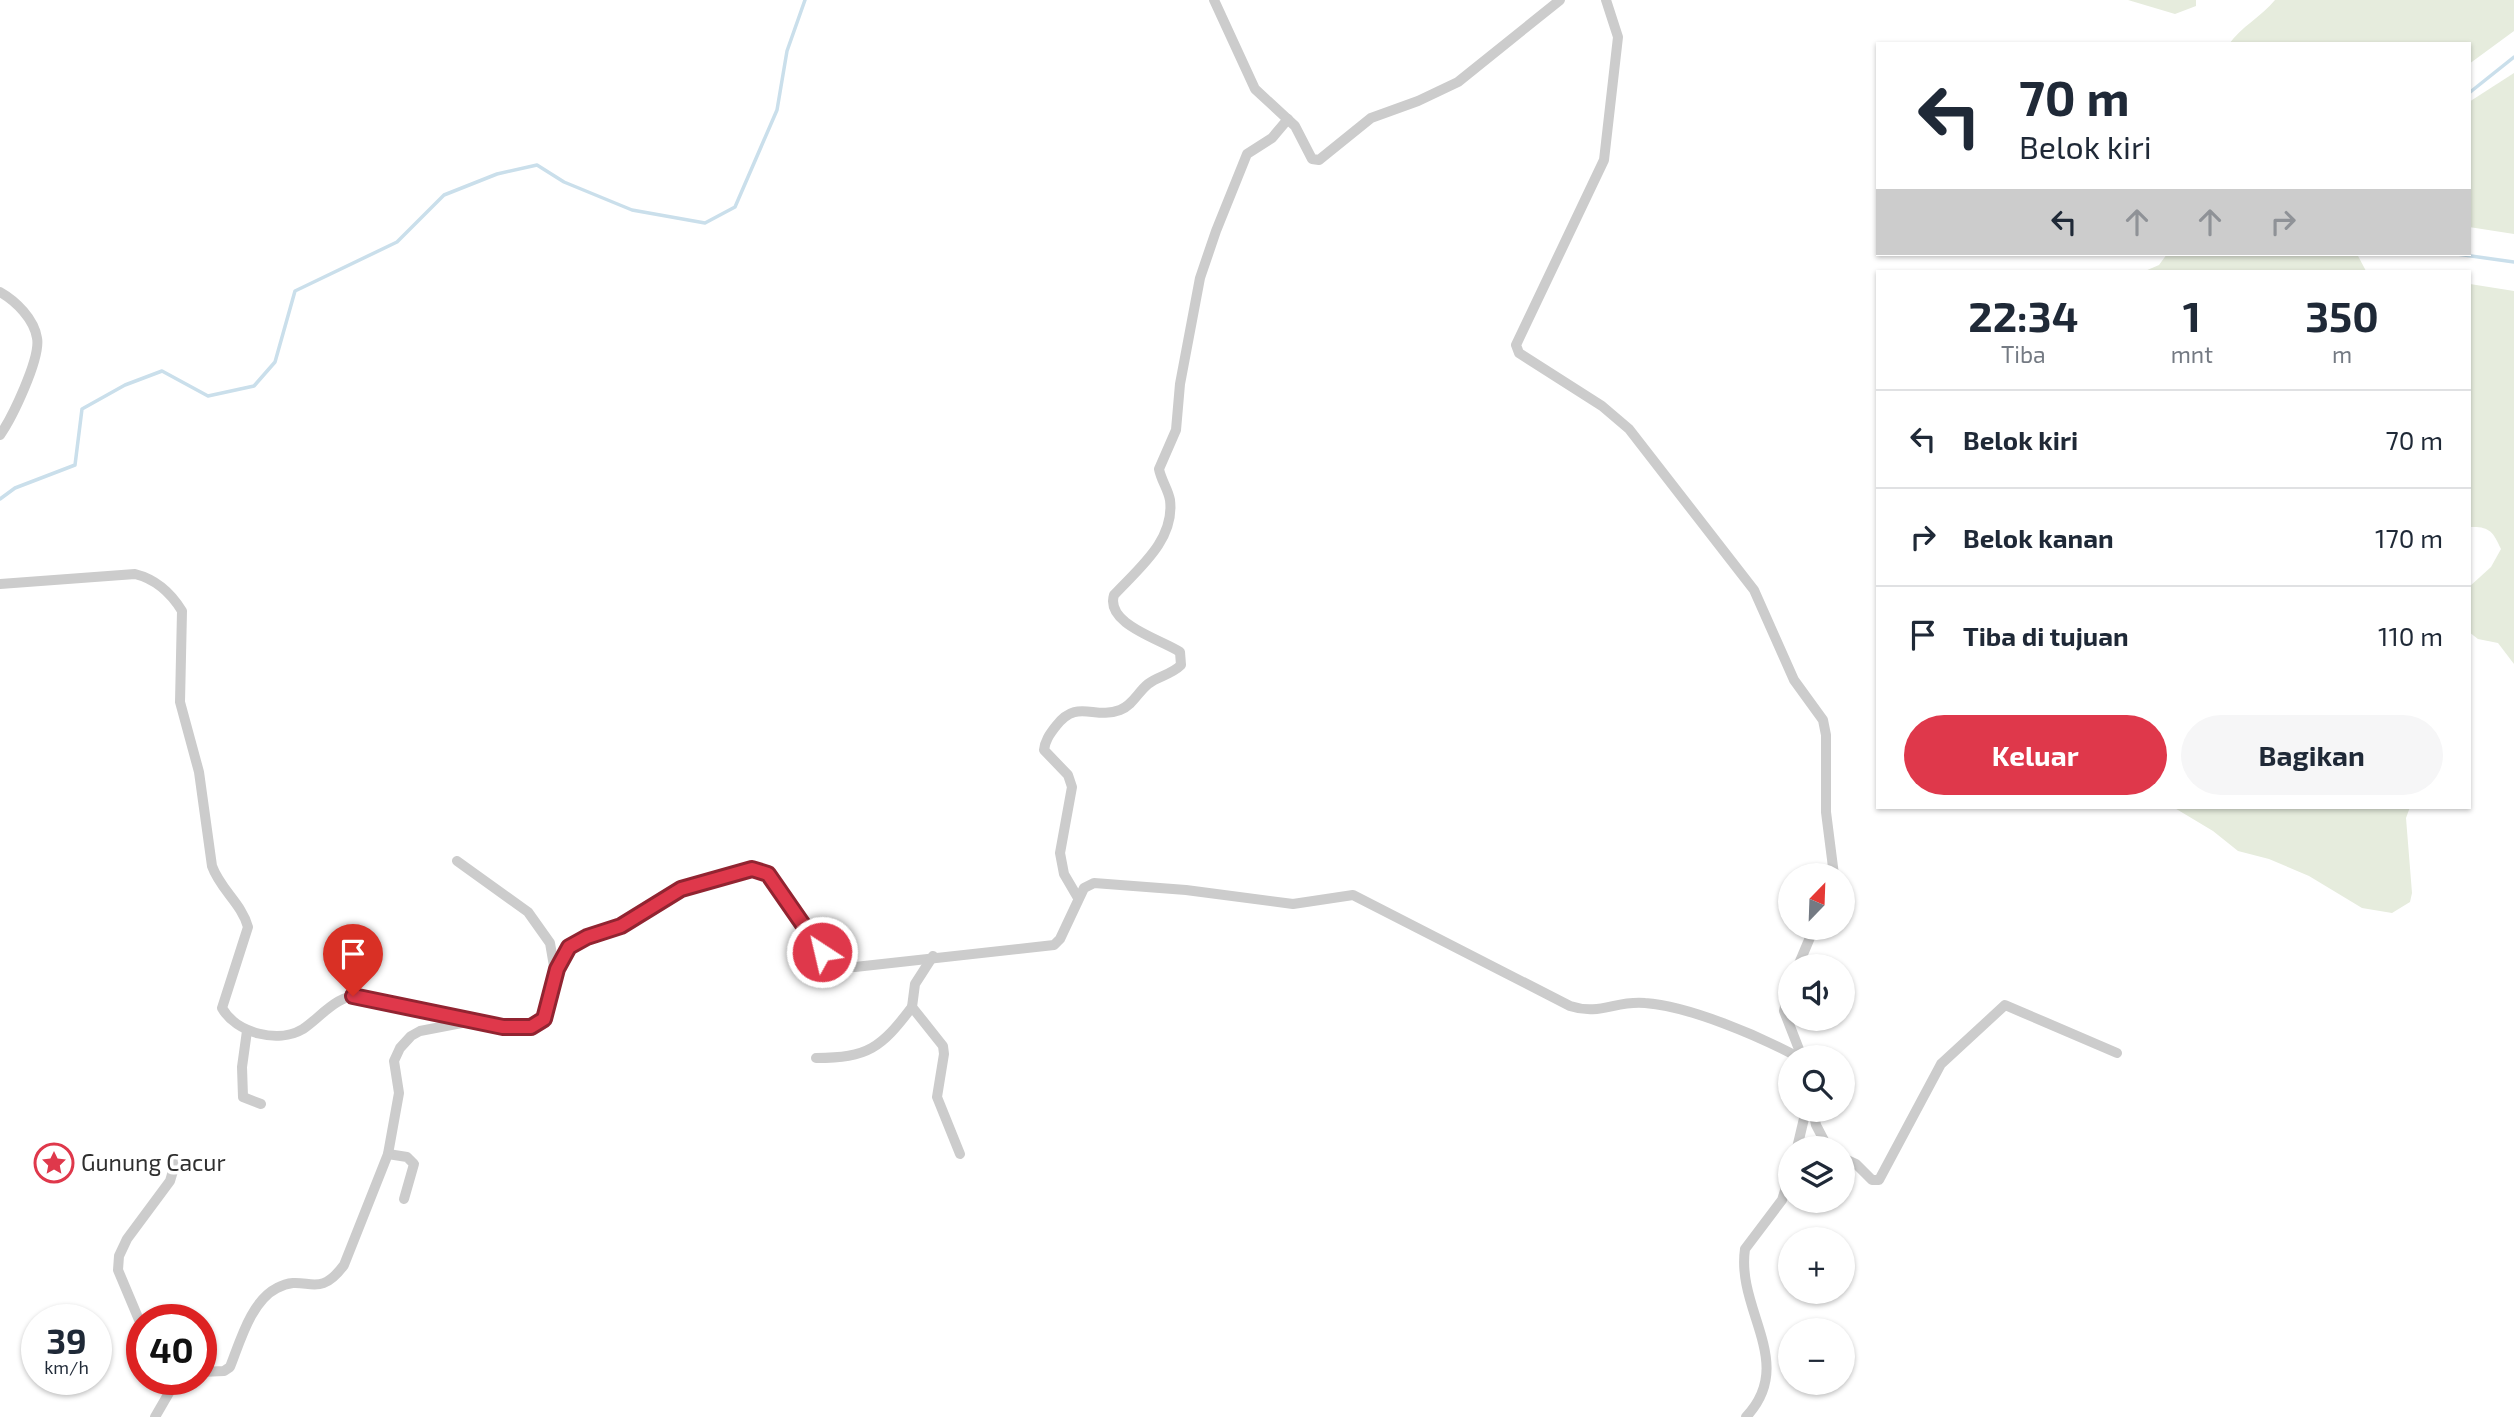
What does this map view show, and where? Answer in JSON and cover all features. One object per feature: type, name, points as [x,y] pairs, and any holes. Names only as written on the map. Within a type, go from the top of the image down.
[{"type":"street","points":[[1214,0],[1255,89],[1295,126],[1307,153],[1312,159],[1319,160],[1371,118],[1418,102],[1458,82],[1560,0]]},
{"type":"street","points":[[1605,0],[1618,37],[1604,160],[1516,345],[1519,353],[1602,406],[1629,429],[1754,590],[1794,680],[1823,720],[1826,735],[1826,811],[1832,863]]},
{"type":"street","points":[[1078,898],[1064,874],[1060,853],[1072,787],[1069,775],[1044,750],[1045,742],[1062,717],[1071,711],[1119,710],[1130,704],[1151,681],[1163,678],[1181,665],[1180,652],[1125,622],[1115,613],[1111,604],[1114,595],[1160,543],[1170,520],[1168,492],[1159,469],[1176,430],[1181,384],[1200,278],[1216,232],[1247,154],[1272,138],[1288,119]]},
{"type":"street","points":[[0,292],[25,313],[37,344],[23,387],[0,435]]},
{"type":"street","points":[[0,584],[135,574],[155,582],[176,600],[183,611],[180,702],[199,772],[212,866],[216,878],[248,927],[222,1008],[247,1031],[271,1035],[296,1032],[337,1002],[353,996],[503,1027],[537,1025],[547,1013],[555,977],[565,952],[580,940],[621,926],[681,889],[752,869],[768,874],[816,944],[829,957],[841,964],[855,967],[933,956],[1054,945],[1060,939],[1084,888],[1094,883],[1186,890],[1293,904],[1353,895],[1570,1006],[1598,1011],[1637,1002],[1668,1006],[1778,1048]]},
{"type":"street","points":[[457,861],[528,912],[550,943],[555,977]]},
{"type":"street","points":[[816,1058],[863,1055],[880,1045],[912,1007],[915,984],[933,956]]},
{"type":"street","points":[[1855,1164],[1872,1180],[1879,1181],[1941,1064],[2005,1004],[2117,1053]]},
{"type":"street","points":[[912,1007],[943,1046],[937,1097],[960,1154]]},
{"type":"street","points":[[217,1371],[230,1367],[255,1311],[276,1288],[296,1284],[325,1285],[335,1278],[350,1253],[387,1154],[399,1093],[394,1061],[400,1048],[420,1031],[475,1021]]},
{"type":"street","points":[[247,1031],[242,1093],[245,1100],[261,1104]]},
{"type":"street","points":[[387,1154],[407,1157],[414,1164],[404,1199]]},
{"type":"street","points":[[132,1304],[118,1270],[119,1256],[127,1239],[170,1181],[176,1161]]},
{"type":"street","points":[[1746,1417],[1761,1399],[1768,1374],[1748,1290],[1745,1250],[1778,1205]]},
{"type":"street","points":[[155,1417],[167,1395]]},
{"type":"green space","points":[[2128,0],[2196,0],[2196,6],[2175,14]]},
{"type":"green space","points":[[2275,0],[2514,0],[2514,31],[2471,63],[2471,42],[2231,42]]},
{"type":"green space","points":[[2514,73],[2514,234],[2471,227],[2471,101]]},
{"type":"green space","points":[[2166,256],[2358,256],[2365,270],[2147,270],[2159,265]]},
{"type":"green space","points":[[2471,284],[2514,291],[2514,664],[2498,643],[2478,639],[2471,634],[2471,585],[2491,567],[2501,549],[2490,531],[2471,527]]},
{"type":"green space","points":[[2176,809],[2409,809],[2406,818],[2412,893],[2410,902],[2392,913],[2362,908],[2309,876],[2269,859],[2238,851],[2213,831]]},
{"type":"waterway","points":[[0,499],[15,488],[75,465],[82,409],[125,385],[162,371],[208,396],[254,386],[275,362],[295,291],[397,242],[444,195],[497,174],[537,165],[564,182],[632,210],[705,223],[735,207],[777,110],[787,51],[805,0]]},
{"type":"waterway","points":[[2471,91],[2514,57]]},
{"type":"waterway","points":[[2471,256],[2514,262]]},
{"type":"place","name":"Gunung Cacur","points":[[54,1163]]},
{"type":"route","points":[[353,996],[362,996],[400,1008],[445,1013],[503,1027],[531,1027],[544,1019],[547,1013],[560,960],[569,947],[587,937],[621,926],[681,889],[752,869],[768,874],[822,952]]}]
